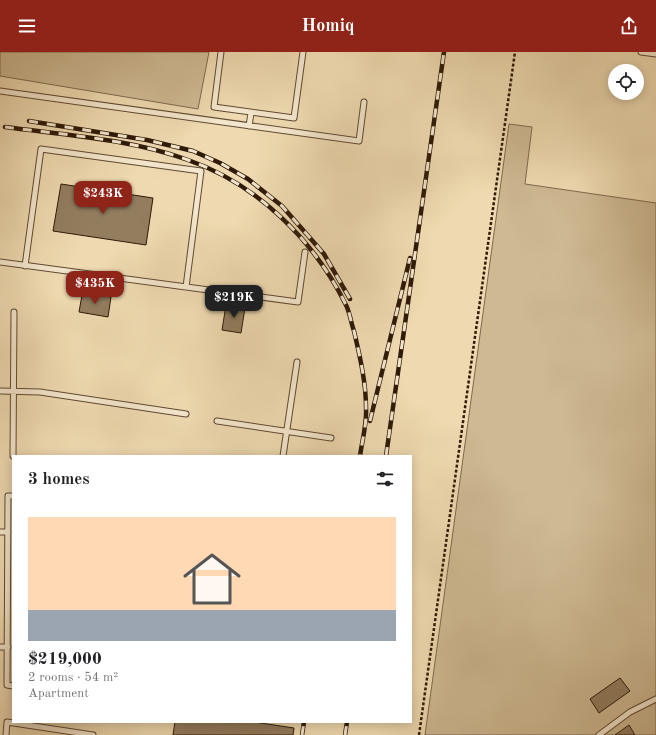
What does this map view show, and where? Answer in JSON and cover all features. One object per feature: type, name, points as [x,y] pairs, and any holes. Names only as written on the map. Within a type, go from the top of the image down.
[{"type":"lane","points":[[222,52],[214,107],[294,118],[303,52]]},
{"type":"lane","points":[[641,52],[656,54]]},
{"type":"lane","points":[[0,91],[359,141],[364,102]]},
{"type":"lane","points":[[249,126],[251,113]]},
{"type":"lane","points":[[25,266],[41,149],[201,171],[186,287]]},
{"type":"lane","points":[[0,262],[298,302],[305,252]]},
{"type":"lane","points":[[13,455],[14,312]]},
{"type":"lane","points":[[283,455],[297,362]]},
{"type":"lane","points":[[0,391],[40,392],[186,414]]},
{"type":"lane","points":[[217,421],[331,438]]},
{"type":"lane","points":[[12,496],[8,496],[7,686],[12,686]]},
{"type":"lane","points":[[0,532],[8,532]]},
{"type":"lane","points":[[0,647],[8,647]]},
{"type":"lane","points":[[599,735],[630,712],[656,699]]},
{"type":"lane","points":[[6,735],[7,722],[12,723]]},
{"type":"lane","points":[[14,723],[93,735]]},
{"type":"path","points":[[418,735],[514,52]]},
{"type":"shaded area","points":[[0,52],[209,52],[198,109],[0,76]]},
{"type":"shaded area","points":[[509,124],[532,127],[525,184],[656,203],[656,735],[425,735]]},
{"type":"building","points":[[61,184],[153,198],[146,245],[53,231]]},
{"type":"building","points":[[86,293],[111,297],[108,317],[79,312],[82,295],[86,295]]},
{"type":"building","points":[[226,305],[245,308],[241,333],[222,330]]},
{"type":"building","points":[[620,678],[630,691],[599,713],[590,699]]},
{"type":"building","points":[[175,723],[261,723],[294,728],[293,735],[173,735]]},
{"type":"building","points":[[629,725],[635,735],[615,735]]},
{"type":"railway","points":[[386,455],[444,52]]},
{"type":"railway","points":[[29,121],[147,140],[193,151],[220,163],[248,179],[282,206],[324,254],[350,299]]},
{"type":"railway","points":[[5,127],[121,142],[188,160],[213,170],[237,184],[260,199],[281,217],[318,258],[333,281],[349,311],[365,389],[366,420],[360,455]]},
{"type":"railway","points":[[370,421],[410,258]]},
{"type":"railway","points":[[302,735],[304,723]]},
{"type":"railway","points":[[345,735],[347,723]]}]
